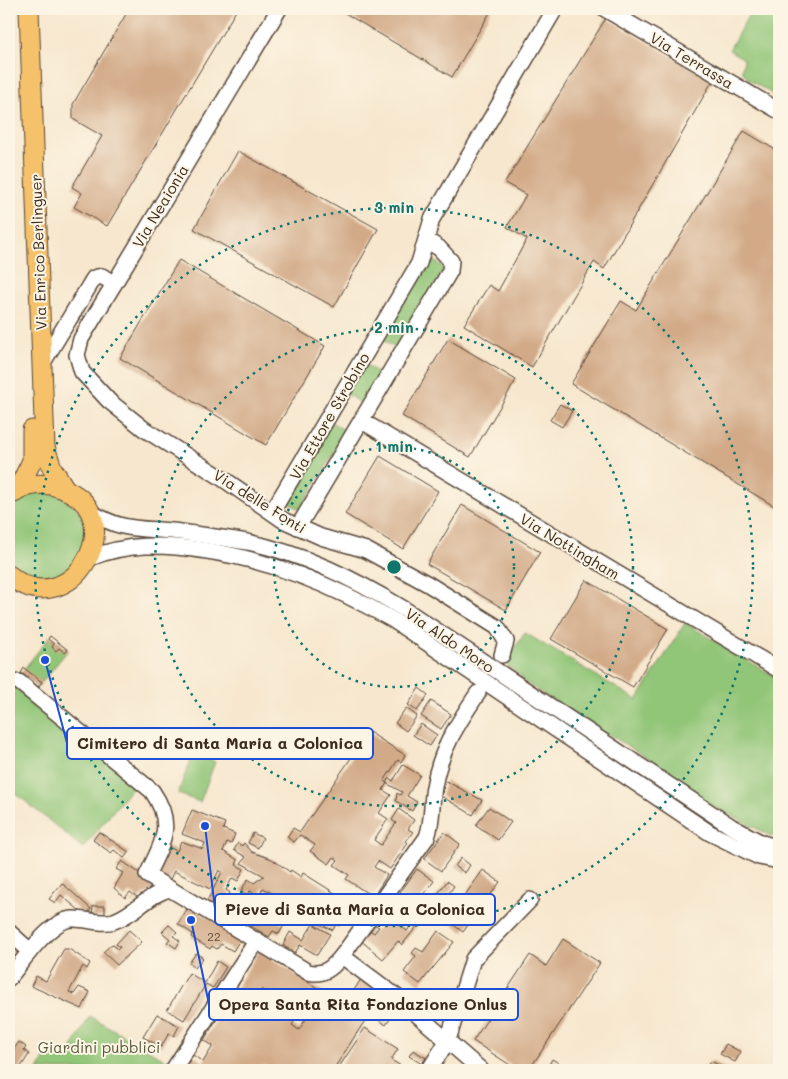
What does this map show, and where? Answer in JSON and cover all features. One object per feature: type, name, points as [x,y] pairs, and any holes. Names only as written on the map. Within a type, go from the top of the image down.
[{"type":"main road","name":"Via Enrico Berlinguer","points":[[13,494],[29,470],[33,453],[16,9]]},
{"type":"main road","name":"Via Enrico Berlinguer","points":[[28,9],[47,458],[66,490]]},
{"type":"main road","points":[[9,575],[28,586],[55,586],[72,579],[90,558],[95,537],[89,511],[76,496],[66,490],[41,484],[13,494]]},
{"type":"street","name":"Via Neaionia","points":[[109,401],[82,372],[77,354],[78,344],[279,9]]},
{"type":"street","name":"Via Ettore Strobino","points":[[272,512],[419,263],[432,219],[555,9]]},
{"type":"street","name":"Via Terrassa","points":[[605,9],[779,111]]},
{"type":"street","name":"Via Ettore Strobino","points":[[298,527],[452,267],[447,255],[426,240]]},
{"type":"street","points":[[42,364],[94,278],[102,276],[114,284]]},
{"type":"street","name":"Via delle Fonti","points":[[109,401],[144,429],[272,512],[298,527],[321,537],[366,550],[457,602],[500,631],[506,641],[502,655]]},
{"type":"street","name":"Via Nottingham","points":[[362,421],[779,670]]},
{"type":"street","name":"Via Aldo Moro","points":[[89,511],[113,525],[124,528],[172,531],[250,543],[312,562],[369,588],[404,609],[732,827],[762,843],[779,848]]},
{"type":"street","name":"Via Aldo Moro","points":[[90,558],[110,550],[134,545],[172,546],[251,558],[299,573],[340,590],[394,620],[710,833],[758,857],[779,861]]},
{"type":"street","points":[[19,682],[152,791],[160,803],[165,816],[166,830],[163,842],[147,875],[308,972],[315,974],[332,968],[342,956],[427,837],[431,826],[436,776],[444,749],[453,729],[478,693]]},
{"type":"street","points":[[9,978],[54,926],[72,919],[112,921],[130,913],[162,891],[170,889]]},
{"type":"street","points":[[429,1070],[448,1040],[473,959],[530,900]]},
{"type":"street","points":[[9,932],[30,952]]},
{"type":"street","points":[[174,1070],[257,940]]},
{"type":"street","points":[[342,956],[396,996],[481,1070]]},
{"type":"green space","points":[[752,9],[779,9],[779,98],[749,80],[742,71],[744,59],[729,50]]},
{"type":"green space","points":[[429,258],[445,268],[397,349],[381,339]]},
{"type":"green space","points":[[365,364],[381,375],[363,405],[347,394]]},
{"type":"green space","points":[[331,422],[347,432],[300,509],[284,500]]},
{"type":"green space","points":[[41,492],[57,494],[70,502],[81,513],[86,526],[84,554],[66,576],[38,582],[9,566],[9,508],[26,495]]},
{"type":"green space","points":[[685,623],[779,679],[779,839],[720,811],[663,773],[658,765],[609,734],[602,733],[522,680],[520,675],[507,665],[506,661],[525,633],[637,700]]},
{"type":"green space","points":[[50,636],[68,650],[38,687],[21,673]]},
{"type":"green space","points":[[10,683],[135,784],[83,848],[9,788]]},
{"type":"green space","points":[[193,753],[215,762],[200,802],[178,794]]},
{"type":"green space","name":"Giardini pubblici","points":[[90,1016],[169,1062],[164,1070],[38,1070],[48,1051],[65,1060]]},
{"type":"building","points":[[129,9],[237,9],[107,226],[74,207],[82,193],[72,187],[102,136],[73,119],[73,104]]},
{"type":"building","points":[[338,9],[492,9],[452,77]]},
{"type":"building","points":[[606,18],[713,80],[604,269],[594,262],[532,367],[464,325],[489,285],[498,291],[527,239],[507,227],[526,195],[505,183]]},
{"type":"building","points":[[744,131],[779,152],[779,509],[571,384],[621,301],[636,310]]},
{"type":"building","points":[[238,151],[378,229],[334,307],[194,229]]},
{"type":"building","points":[[179,260],[325,346],[266,445],[120,358]]},
{"type":"building","points":[[448,339],[516,380],[470,457],[402,416]]},
{"type":"building","points":[[560,404],[572,411],[562,427],[550,420]]},
{"type":"building","points":[[380,456],[438,491],[403,549],[345,514]]},
{"type":"building","points":[[462,505],[540,552],[506,610],[427,564]]},
{"type":"building","points":[[586,580],[668,629],[633,687],[551,639]]},
{"type":"building","points":[[50,636],[68,650],[65,653],[59,648],[56,651],[52,647],[54,644],[48,639]]},
{"type":"building","points":[[24,668],[42,682],[38,687],[21,673]]},
{"type":"building","points":[[419,688],[428,695],[417,711],[408,705]]},
{"type":"building","points":[[431,701],[451,714],[441,729],[421,716]]},
{"type":"building","points":[[406,708],[417,716],[406,731],[395,723]]},
{"type":"building","points":[[421,724],[437,735],[430,746],[413,735]]},
{"type":"building","points":[[369,732],[405,755],[401,762],[398,760],[384,781],[387,783],[383,790],[391,795],[379,813],[388,819],[374,840],[381,845],[396,823],[392,820],[399,809],[414,820],[408,829],[413,832],[406,841],[408,843],[390,869],[378,861],[374,867],[387,875],[373,897],[346,879],[349,875],[334,865],[338,860],[334,857],[329,864],[310,851],[315,845],[300,835],[294,842],[287,837],[293,828],[300,832]]},
{"type":"building","points":[[403,765],[420,775],[407,796],[417,802],[412,811],[396,801],[397,793],[400,795],[402,792],[386,783],[389,778],[393,781]]},
{"type":"building","points":[[446,781],[482,800],[473,815],[441,796]]},
{"type":"building","points":[[489,807],[511,822],[498,840],[476,825]]},
{"type":"building","points":[[192,810],[225,823],[223,829],[235,834],[231,844],[227,842],[223,851],[238,860],[236,865],[244,869],[238,881],[232,878],[226,890],[230,893],[217,911],[205,905],[222,872],[219,870],[210,889],[174,871],[168,883],[153,876],[166,846],[177,851],[181,841],[203,849],[205,843],[182,834]]},
{"type":"building","points":[[99,832],[129,852],[124,858],[114,850],[111,853],[93,840]]},
{"type":"building","points":[[444,832],[460,844],[441,871],[424,859]]},
{"type":"building","points":[[253,833],[263,838],[258,848],[248,843]]},
{"type":"building","points":[[238,843],[242,846],[244,843],[252,852],[272,859],[290,872],[291,870],[301,877],[303,873],[357,907],[349,920],[344,918],[339,926],[336,924],[333,930],[307,919],[309,914],[263,888],[259,896],[250,891],[247,894],[241,891],[248,879],[254,883],[264,876],[241,863],[246,857],[234,850]]},
{"type":"building","points":[[461,858],[470,865],[465,873],[455,866]]},
{"type":"building","points":[[122,861],[158,886],[129,905],[137,897],[130,892],[125,898],[114,888],[123,873],[116,869]]},
{"type":"building","points":[[417,869],[434,881],[414,908],[398,895]]},
{"type":"building","points":[[483,870],[500,882],[463,932],[447,920]]},
{"type":"building","points":[[447,881],[454,886],[427,924],[422,920],[402,945],[398,941],[383,959],[359,939],[367,928],[374,933],[379,927],[372,923],[381,911],[407,931],[418,917],[420,919]]},
{"type":"building","points":[[62,883],[91,909],[86,916],[61,895],[55,903],[49,899]]},
{"type":"building","points":[[93,906],[105,906],[105,917],[92,917]]},
{"type":"building","points":[[189,906],[241,938],[233,951],[221,944],[217,949],[212,946],[210,949],[191,937],[193,934],[178,924]]},
{"type":"building","points":[[259,910],[284,925],[279,934],[273,931],[269,937],[249,925]]},
{"type":"building","points":[[313,924],[330,934],[317,955],[300,945],[295,953],[283,945],[290,932],[303,940]]},
{"type":"building","points":[[169,925],[177,932],[173,936],[180,941],[176,948],[167,942],[170,939],[162,932]]},
{"type":"building","points":[[129,930],[142,942],[117,965],[103,952],[112,944],[118,949],[120,947],[116,944]]},
{"type":"building","points":[[438,931],[454,942],[420,984],[404,972],[416,956],[412,953],[416,948],[423,952]]},
{"type":"building","points":[[563,939],[600,963],[529,1070],[518,1070],[473,1041],[530,955],[546,966]]},
{"type":"building","points":[[9,941],[21,951],[9,967]]},
{"type":"building","points":[[64,949],[69,949],[90,963],[87,969],[83,966],[69,992],[74,994],[79,987],[90,992],[82,1009],[31,986],[36,976],[46,981]]},
{"type":"building","points":[[259,951],[366,1019],[333,1070],[272,1070],[264,1065],[260,1070],[184,1070],[193,1055],[203,1062],[213,1046],[204,1040]],"holes":[[[262,989],[284,1003],[276,1015],[254,1002]],[[307,1001],[314,1006],[299,1030],[292,1025]]]},
{"type":"building","points":[[196,953],[203,958],[195,968],[189,963]]},
{"type":"building","points":[[217,961],[226,967],[213,988],[206,984],[184,1020],[167,1010],[189,973],[205,983]]},
{"type":"building","points":[[361,979],[375,988],[366,1002],[372,1006],[366,1015],[346,1003]]},
{"type":"building","points":[[382,999],[397,1009],[386,1025],[371,1015]]},
{"type":"building","points":[[157,1014],[179,1026],[174,1036],[169,1033],[161,1047],[143,1037]]},
{"type":"building","points":[[365,1028],[398,1049],[391,1060],[408,1070],[337,1070]]},
{"type":"building","points":[[19,1042],[26,1047],[24,1050],[29,1054],[19,1070],[9,1070],[9,1056]]},
{"type":"building","points":[[726,1044],[741,1052],[735,1062],[720,1054]]},
{"type":"building","points":[[413,1050],[426,1058],[422,1064],[409,1056]]},
{"type":"building","points":[[552,1059],[562,1065],[558,1070],[547,1068]]},
{"type":"building","points":[[711,1061],[728,1070],[700,1070],[703,1066],[707,1068]]},
{"type":"place","name":"Cimitero di Santa Maria a Colonica","points":[[45,660]]},
{"type":"place","name":"Pieve di Santa Maria a Colonica","points":[[205,826]]},
{"type":"place","name":"Opera Santa Rita Fondazione Onlus","points":[[191,920]]}]
